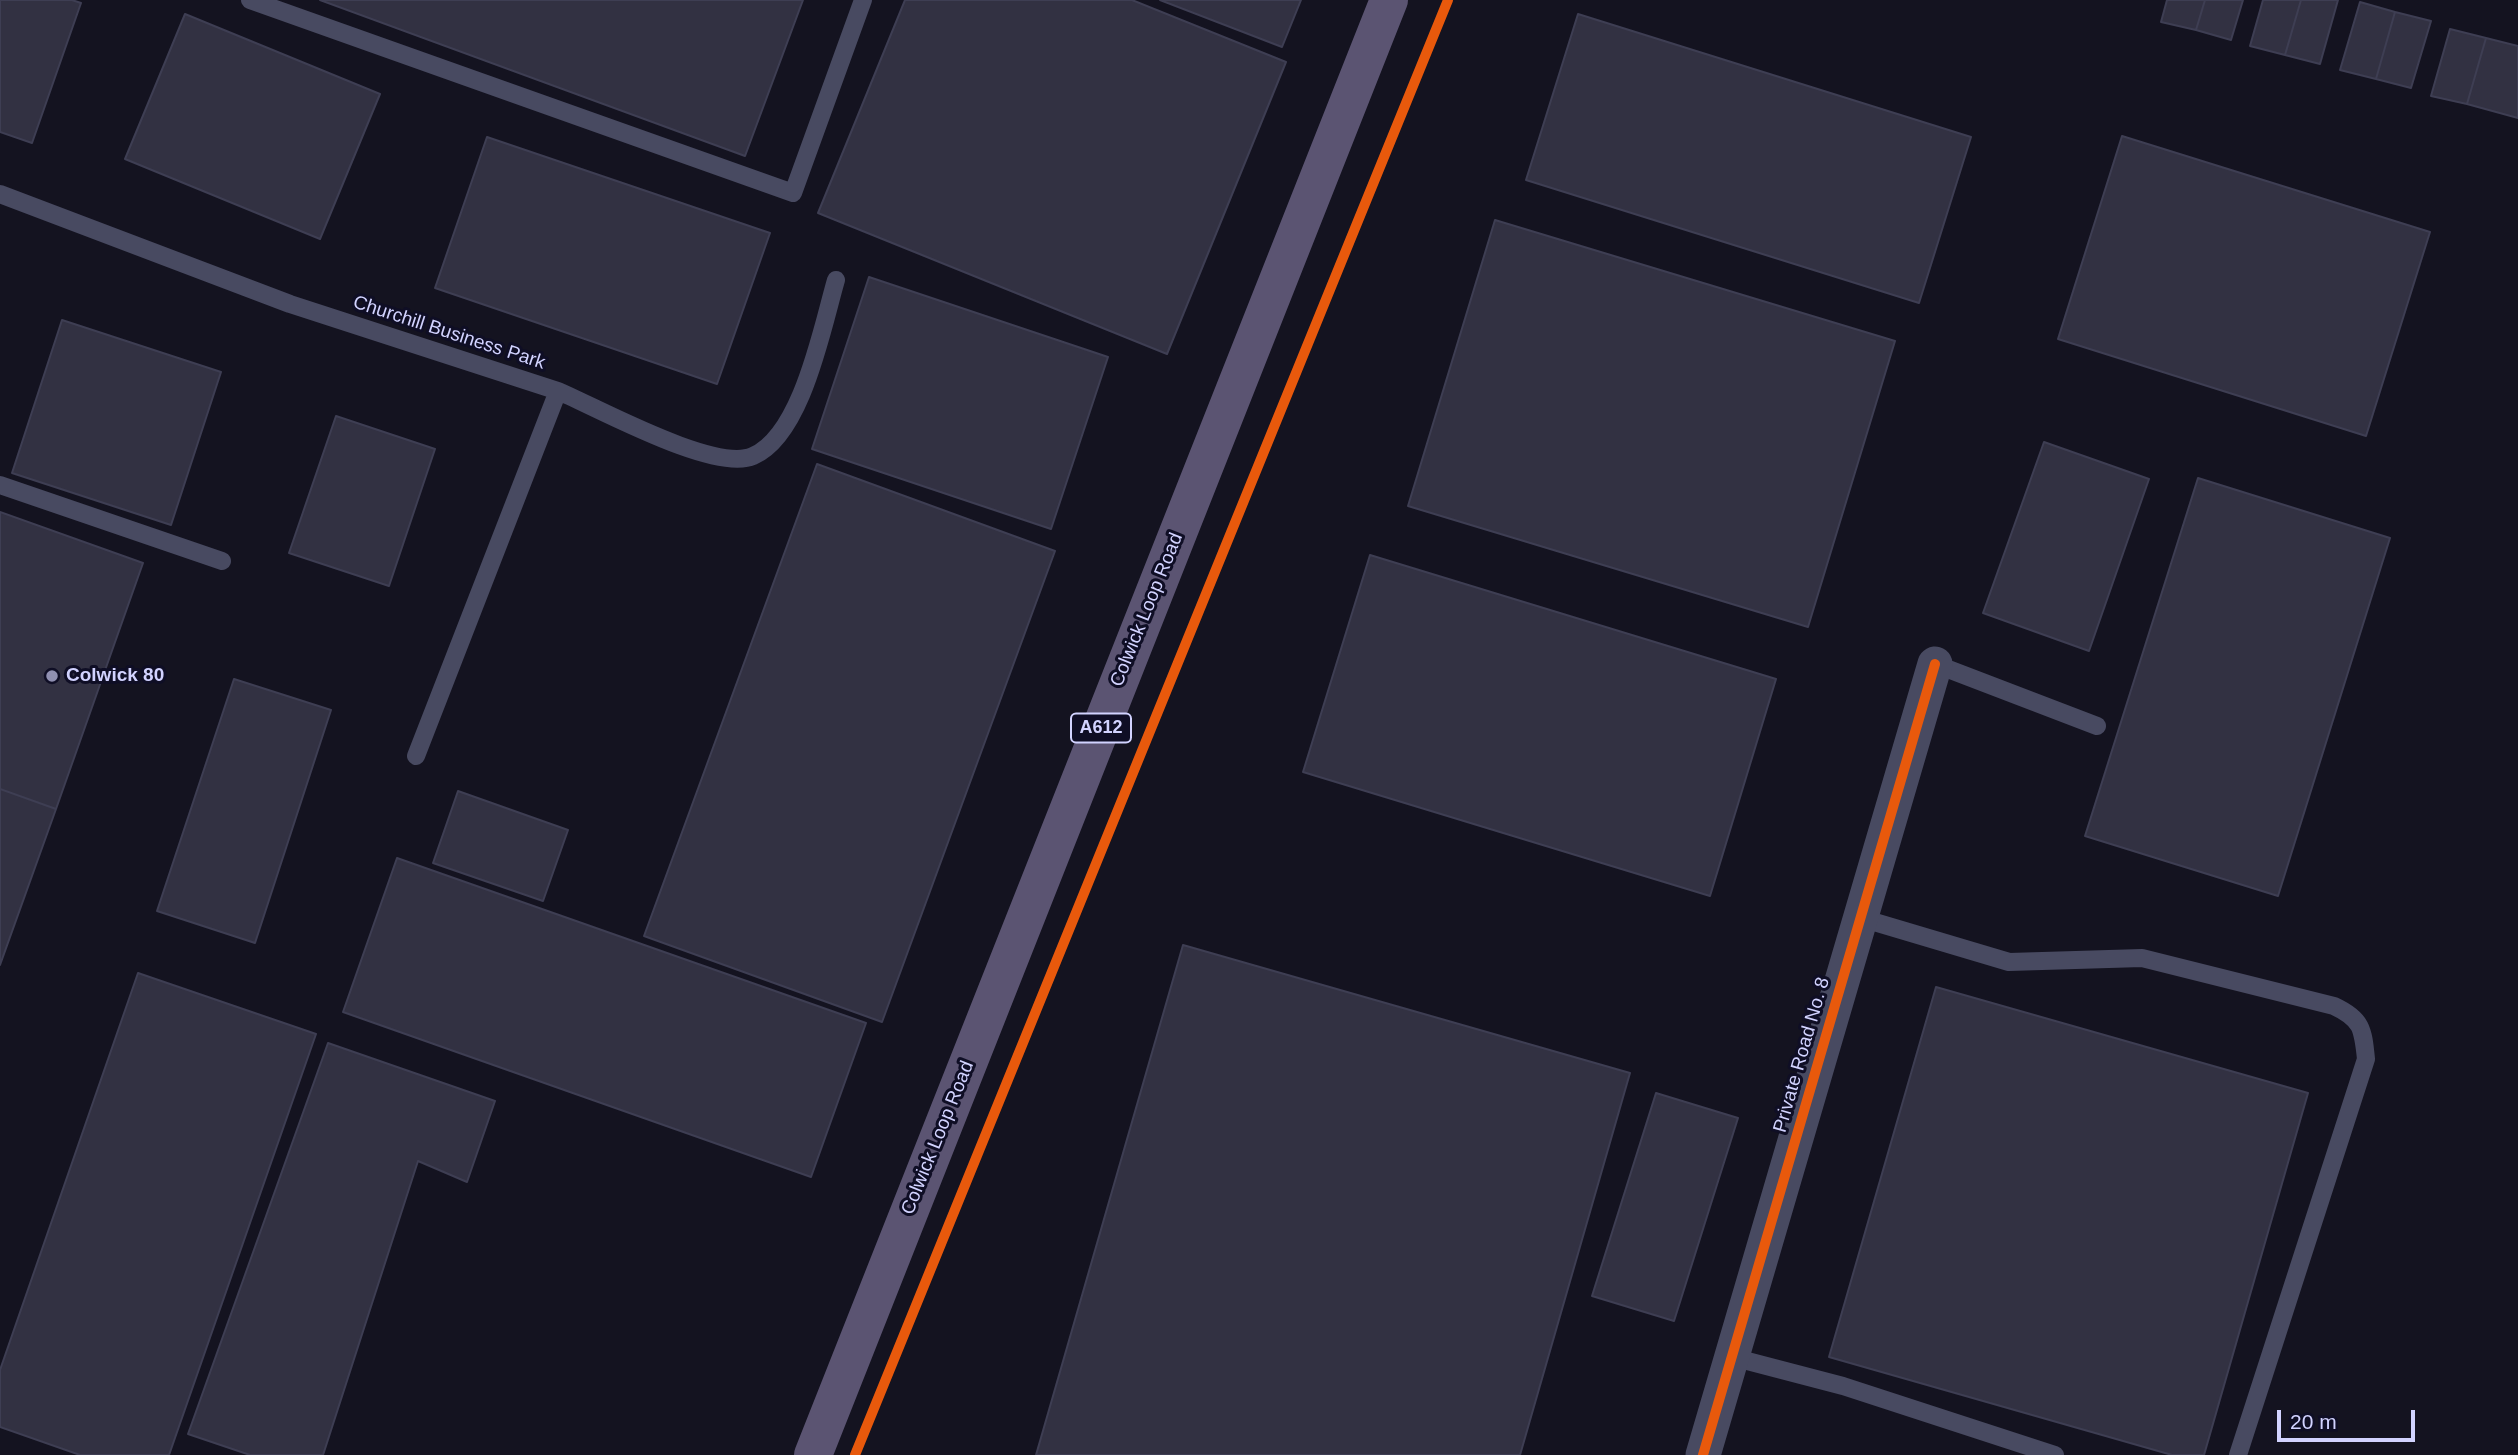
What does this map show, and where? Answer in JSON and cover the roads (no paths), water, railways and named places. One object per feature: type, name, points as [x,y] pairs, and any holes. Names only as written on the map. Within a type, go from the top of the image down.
[{"type":"main road","name":"Colwick Loop Road","points":[[813,1455],[1388,0]]},
{"type":"street","name":"Private Road No. 8","points":[[1703,1455],[1936,664]]},
{"type":"lane","points":[[250,0],[793,193],[863,0]]},
{"type":"lane","name":"Churchill Business Park","points":[[0,194],[290,304],[558,391],[416,756]]},
{"type":"lane","points":[[558,391],[689,449],[722,459],[752,457],[771,443],[784,427],[800,396],[836,280]]},
{"type":"lane","points":[[0,485],[222,561]]},
{"type":"lane","points":[[1936,664],[2097,726]]},
{"type":"lane","points":[[1861,918],[2009,962],[2142,958],[2333,1006],[2353,1015],[2363,1034],[2366,1059],[2238,1455]]},
{"type":"lane","points":[[1732,1357],[1843,1386],[2055,1455]]},
{"type":"place","name":"Colwick 80","points":[[52,676]]}]
